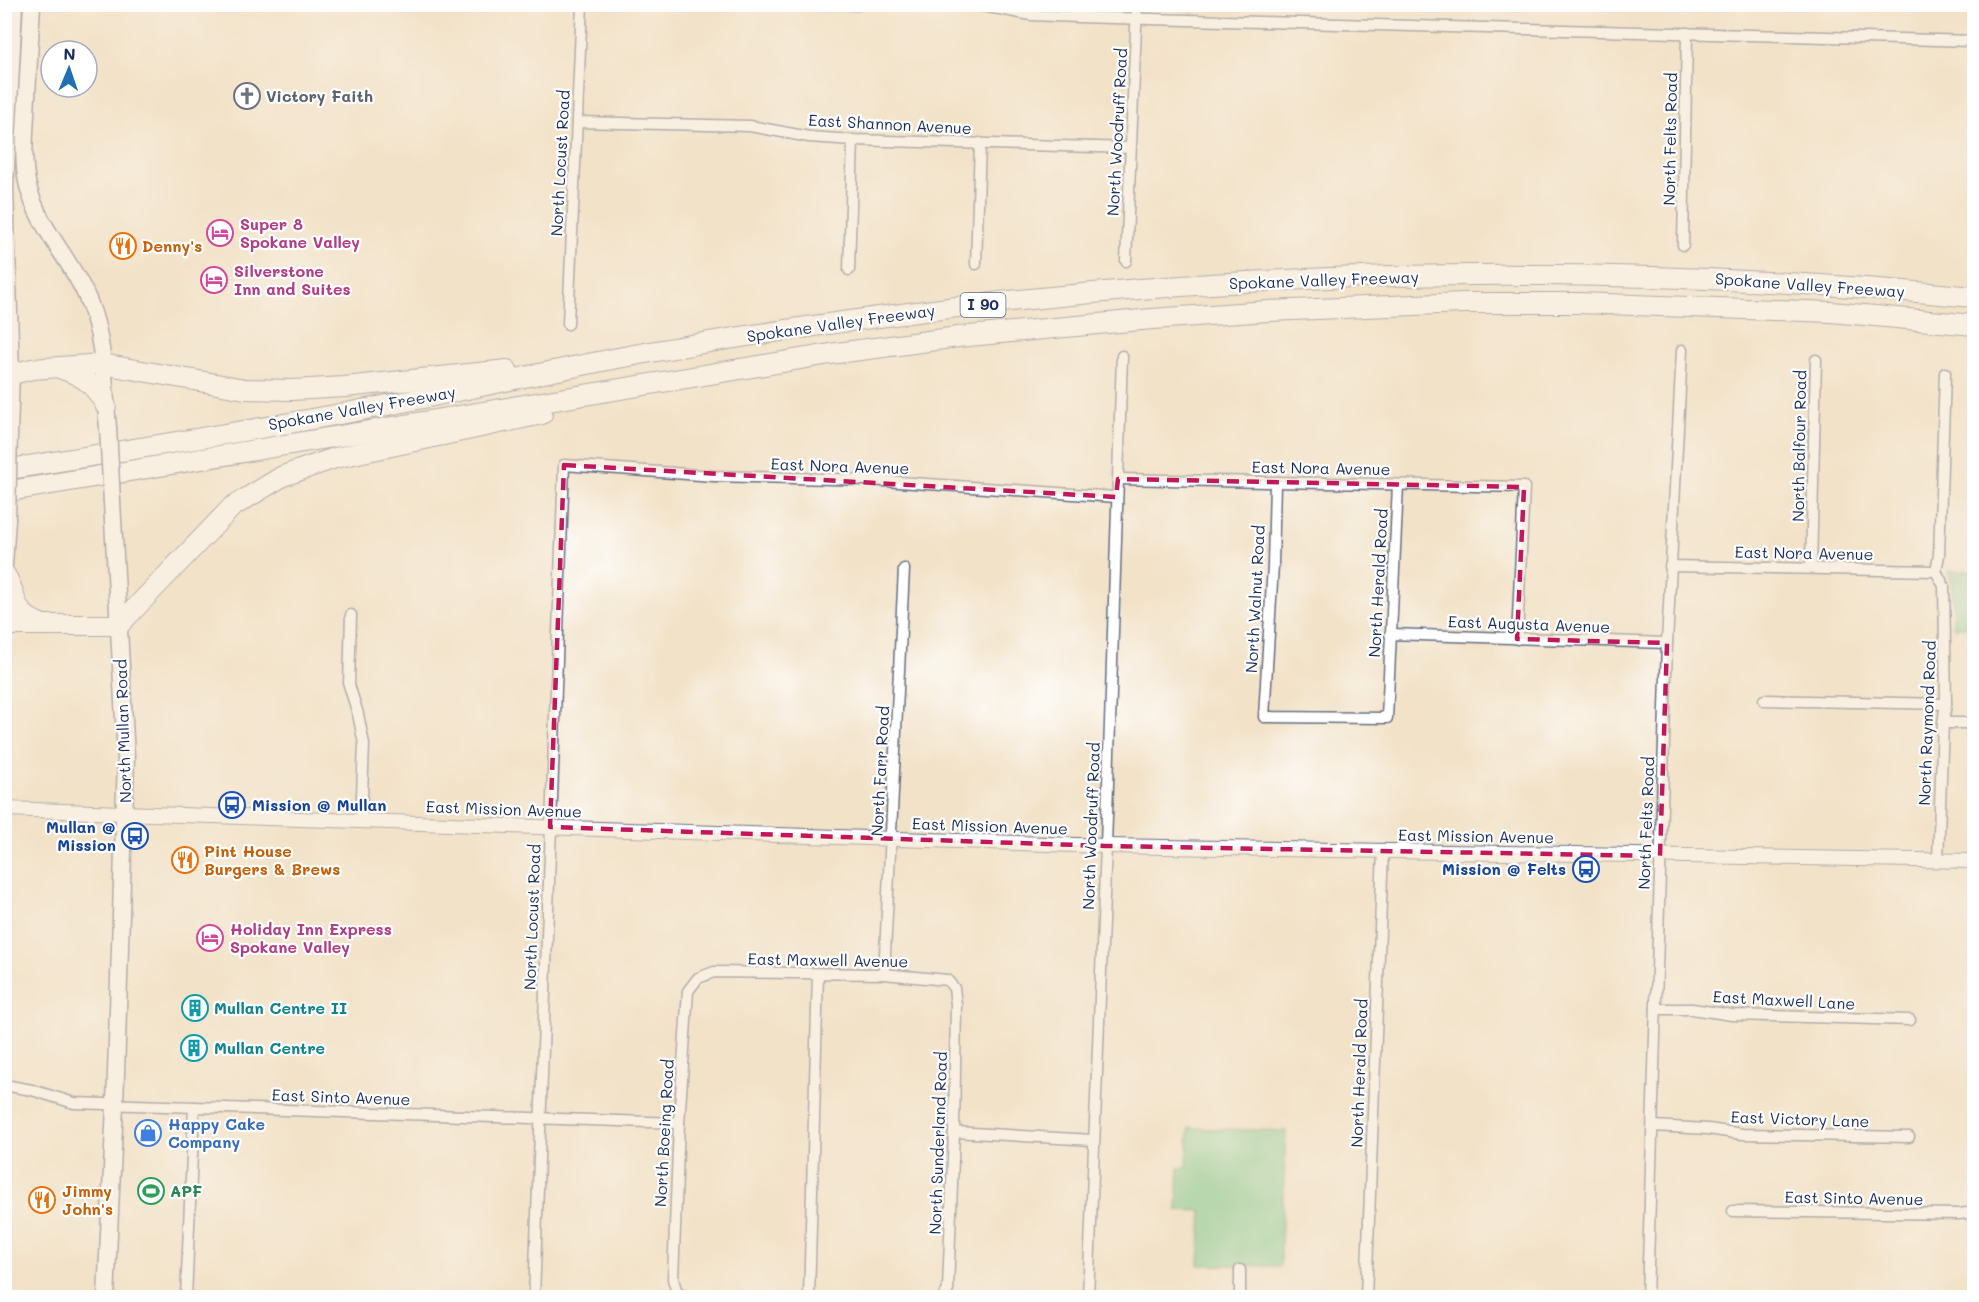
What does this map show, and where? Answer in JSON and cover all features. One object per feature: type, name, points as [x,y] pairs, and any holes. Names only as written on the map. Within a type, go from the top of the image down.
[{"type":"highway","name":"Spokane Valley Freeway","points":[[4,470],[394,404],[617,358],[915,312],[1070,296],[1267,281],[1464,275],[1674,277],[1871,288],[1974,297]]},
{"type":"highway","name":"Spokane Valley Freeway","points":[[4,492],[819,356],[958,337],[1152,319],[1268,311],[1463,303],[1578,303],[1831,312],[1974,325]]},
{"type":"highway","points":[[8,375],[32,369],[102,364],[245,389],[292,390],[345,387],[617,358]]},
{"type":"highway","points":[[60,368],[89,381],[99,392],[106,406]]},
{"type":"highway","points":[[4,626],[119,625],[232,507],[283,476],[335,458],[536,416],[628,388]]},
{"type":"highway","points":[[4,573],[10,581],[16,607],[29,618],[44,625]]},
{"type":"main road","points":[[4,566],[9,434],[5,187],[14,4]]},
{"type":"main road","points":[[28,189],[25,144],[32,4]]},
{"type":"main road","name":"North Mullan Road","points":[[8,104],[15,123],[16,172],[24,189],[28,189],[46,232],[89,301],[102,364],[108,428],[126,757],[115,1105],[106,1298]]},
{"type":"street","name":"North Locust Road","points":[[568,324],[582,4]]},
{"type":"street","points":[[972,4],[1031,15],[1137,20],[1974,41]]},
{"type":"street","name":"North Woodruff Road","points":[[1126,261],[1137,4]]},
{"type":"street","name":"North Felts Road","points":[[1683,245],[1687,33]]},
{"type":"street","name":"East Shannon Avenue","points":[[577,122],[750,126],[809,137],[853,140],[1130,148]]},
{"type":"street","points":[[849,270],[853,140]]},
{"type":"street","points":[[976,264],[980,143]]},
{"type":"street","name":"North Felts Road","points":[[1647,1298],[1666,643],[1682,350]]},
{"type":"street","name":"North Woodruff Road","points":[[1088,1298],[1122,356]]},
{"type":"street","name":"North Balfour Road","points":[[1811,568],[1816,360]]},
{"type":"street","name":"North Raymond Road","points":[[1938,861],[1943,723],[1946,704],[1944,586],[1936,571],[1939,555],[1945,373]]},
{"type":"street","name":"North Locust Road","points":[[534,1298],[564,465]]},
{"type":"street","name":"East Nora Avenue","points":[[564,465],[714,476],[870,480],[1116,497]]},
{"type":"street","name":"East Nora Avenue","points":[[1118,479],[1524,487],[1517,639]]},
{"type":"street","name":"North Walnut Road","points":[[1275,483],[1273,565],[1264,717],[1387,718]]},
{"type":"street","name":"North Herald Road","points":[[1387,718],[1398,485]]},
{"type":"street","name":"East Nora Avenue","points":[[1670,566],[1936,571]]},
{"type":"street","name":"North Farr Road","points":[[884,974],[904,569]]},
{"type":"street","points":[[351,615],[348,685],[358,714],[364,744],[361,821]]},
{"type":"street","name":"East Augusta Avenue","points":[[1390,634],[1666,643]]},
{"type":"street","points":[[1764,700],[1946,704]]},
{"type":"street","points":[[1943,723],[1974,723]]},
{"type":"street","name":"East Mission Avenue","points":[[4,809],[1106,846],[1974,861]]},
{"type":"street","name":"North Herald Road","points":[[1366,1298],[1383,850]]},
{"type":"street","name":"East Maxwell Avenue","points":[[698,978],[714,972],[884,974],[947,980],[954,988]]},
{"type":"street","points":[[809,1298],[818,974]]},
{"type":"street","name":"North Boeing Road","points":[[689,1298],[677,1293],[673,1279],[679,1122],[688,991],[698,978]]},
{"type":"street","name":"North Sunderland Road","points":[[943,1298],[948,1290],[954,1132],[956,1004],[954,988]]},
{"type":"street","name":"East Maxwell Lane","points":[[1656,1009],[1692,1009],[1732,1015],[1910,1020]]},
{"type":"street","name":"East Sinto Avenue","points":[[4,1085],[32,1090],[74,1103],[679,1122]]},
{"type":"street","points":[[186,1298],[194,1107]]},
{"type":"street","name":"East Victory Lane","points":[[1653,1126],[1708,1129],[1742,1134],[1910,1137]]},
{"type":"street","points":[[954,1132],[1093,1140]]},
{"type":"street","name":"East Sinto Avenue","points":[[1733,1211],[1959,1214],[1974,1212]]},
{"type":"street","points":[[1239,1298],[1240,1270]]},
{"type":"highlighted area","points":[[564,465],[1116,497],[1118,479],[1524,487],[1517,639],[1667,643],[1660,856],[1106,846],[550,827]]},
{"type":"green space","points":[[828,5],[858,5],[858,10],[828,10]]},
{"type":"green space","points":[[1949,571],[1974,571],[1974,627],[1953,627],[1953,596]]},
{"type":"green space","points":[[1189,1128],[1286,1131],[1280,1266],[1199,1265],[1202,1211],[1177,1210],[1179,1168],[1187,1168]]},
{"type":"place","name":"Victory Faith","points":[[247,96]]},
{"type":"place","name":"Super 8 Spokane Valley","points":[[220,233]]},
{"type":"place","name":"Denny's","points":[[123,246]]},
{"type":"place","name":"Silverstone Inn and Suites","points":[[214,280]]},
{"type":"place","name":"Mission @ Mullan","points":[[232,805]]},
{"type":"place","name":"Mullan @ Mission","points":[[135,836]]},
{"type":"place","name":"Pint House Burgers & Brews","points":[[185,860]]},
{"type":"place","name":"Mission @ Felts","points":[[1586,869]]},
{"type":"place","name":"Holiday Inn Express Spokane Valley","points":[[210,938]]},
{"type":"place","name":"Mullan Centre II","points":[[195,1008]]},
{"type":"place","name":"Mullan Centre","points":[[194,1048]]},
{"type":"place","name":"Happy Cake Company","points":[[148,1133]]},
{"type":"place","name":"APF","points":[[151,1191]]},
{"type":"place","name":"Jimmy John's","points":[[42,1200]]}]
